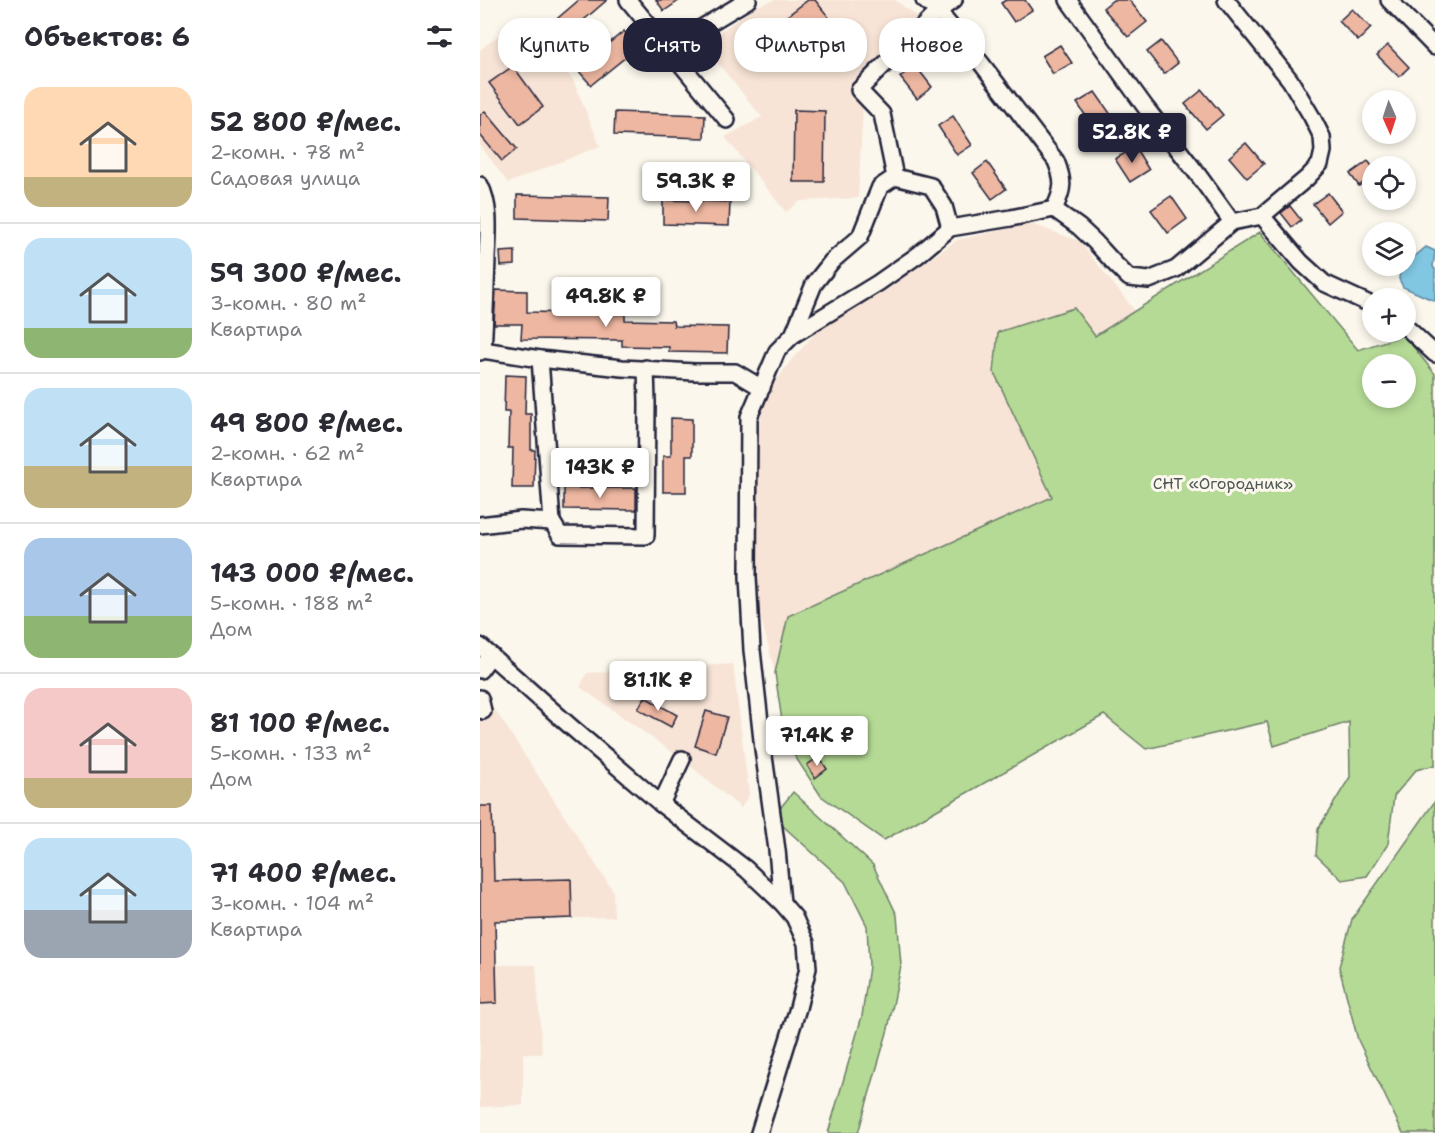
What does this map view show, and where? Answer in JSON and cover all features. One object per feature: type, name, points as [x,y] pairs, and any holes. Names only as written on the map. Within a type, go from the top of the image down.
[{"type":"street","points":[[628,0],[643,18]]},
{"type":"street","points":[[718,18],[748,0]]},
{"type":"street","points":[[924,0],[938,11],[981,63],[1056,160],[1062,175],[1062,189],[1054,209]]},
{"type":"street","points":[[895,177],[882,114],[859,90],[938,11],[954,0]]},
{"type":"street","points":[[1068,0],[1232,222]]},
{"type":"street","points":[[782,903],[752,650],[748,578],[749,417],[777,351],[793,335],[894,272],[950,228],[1054,209],[1094,241],[1130,278],[1149,280],[1176,269],[1232,222],[1262,216],[1320,164],[1323,151],[1322,137],[1290,80],[1226,0]]},
{"type":"street","points":[[1389,0],[1435,47]]},
{"type":"street","points":[[688,72],[728,120]]},
{"type":"street","points":[[793,335],[814,284],[832,261],[860,237],[880,187],[895,177],[931,186],[944,206],[950,228]]},
{"type":"street","points":[[480,185],[484,193],[488,221],[487,283],[481,351],[622,368],[735,372],[762,388]]},
{"type":"street","points":[[1262,216],[1301,262],[1324,283],[1362,301]]},
{"type":"street","points":[[1416,336],[1435,354]]},
{"type":"street","points":[[540,359],[552,522],[560,535],[646,536],[646,368]]},
{"type":"street","points":[[480,525],[521,519],[552,522]]},
{"type":"street","points":[[480,670],[485,650],[661,804],[746,869],[794,916],[806,943],[808,968],[798,1008],[759,1133]]},
{"type":"street","points":[[661,804],[682,759]]},
{"type":"shaded area","points":[[774,0],[895,0],[919,18],[879,18],[879,56],[867,67],[867,18],[740,18],[757,6]]},
{"type":"shaded area","points":[[734,22],[734,72],[865,72],[858,198],[800,201],[786,212],[725,137],[762,117],[722,68],[722,30]]},
{"type":"shaded area","points":[[498,36],[498,72],[567,72],[573,80],[600,146],[508,183],[480,145],[480,50]]},
{"type":"shaded area","points":[[1031,224],[1079,241],[1135,311],[1094,336],[994,372],[1052,497],[788,616],[775,673],[756,598],[753,476],[763,400],[788,364],[821,327],[889,288],[957,240]]},
{"type":"shaded area","points":[[733,664],[749,795],[741,808],[682,759],[580,687],[587,673]]},
{"type":"shaded area","points":[[480,711],[496,711],[613,891],[614,917],[495,921],[496,965],[536,965],[542,1054],[523,1053],[523,1105],[480,1107]]},
{"type":"green space","name":"СНТ «Огородник»","points":[[1260,232],[1358,350],[1383,342],[1410,342],[1435,374],[1433,688],[1435,694],[1435,765],[1416,770],[1394,796],[1388,844],[1367,876],[1342,880],[1316,855],[1318,829],[1350,777],[1349,722],[1274,746],[1267,722],[1146,749],[1104,715],[884,840],[821,796],[785,741],[775,673],[788,616],[1052,497],[994,372],[998,332],[1074,308],[1095,336]]},
{"type":"green space","points":[[793,792],[873,865],[897,915],[901,966],[888,1029],[858,1133],[828,1133],[862,1016],[869,966],[867,926],[845,882],[773,817]]},
{"type":"green space","points":[[1435,801],[1435,1133],[1403,1133],[1358,1040],[1339,967],[1352,919]]},
{"type":"water","points":[[1426,247],[1435,251],[1433,267],[1435,269],[1435,301],[1416,293],[1416,288],[1403,287],[1399,279],[1399,276],[1416,276],[1416,255]]},
{"type":"building","points":[[579,0],[607,0],[586,18],[558,18]]},
{"type":"building","points":[[656,0],[680,0],[664,11]]},
{"type":"building","points":[[808,0],[815,0],[829,18],[785,18]]},
{"type":"building","points":[[1006,0],[1025,0],[1032,10],[1014,22],[1001,3]]},
{"type":"building","points":[[1113,0],[1129,0],[1147,22],[1128,37],[1103,8]]},
{"type":"building","points":[[1352,9],[1371,28],[1358,41],[1339,21]]},
{"type":"building","points":[[623,32],[623,59],[611,69],[611,42]]},
{"type":"building","points":[[1161,41],[1178,63],[1164,74],[1147,52]]},
{"type":"building","points":[[1060,45],[1072,63],[1053,74],[1042,56]]},
{"type":"building","points":[[1388,45],[1409,67],[1399,77],[1377,55]]},
{"type":"building","points":[[505,72],[517,72],[543,107],[520,124],[489,83]]},
{"type":"building","points":[[580,72],[607,72],[591,85]]},
{"type":"building","points":[[906,72],[920,72],[932,87],[917,99],[900,77]]},
{"type":"building","points":[[1202,90],[1223,115],[1206,129],[1185,104]]},
{"type":"building","points":[[1095,92],[1114,119],[1096,131],[1077,103]]},
{"type":"building","points":[[794,110],[825,111],[824,182],[793,182]]},
{"type":"building","points":[[485,111],[517,149],[502,161],[480,135],[480,115]]},
{"type":"building","points":[[615,112],[705,115],[704,138],[614,135]]},
{"type":"building","points":[[953,116],[972,145],[957,155],[938,126]]},
{"type":"building","points":[[1246,143],[1264,164],[1247,178],[1229,157]]},
{"type":"building","points":[[1135,147],[1149,170],[1130,182],[1115,159]]},
{"type":"building","points":[[987,162],[1006,189],[992,199],[973,173]]},
{"type":"building","points":[[1362,165],[1362,184],[1359,186],[1350,174]]},
{"type":"building","points":[[1328,193],[1342,211],[1328,223],[1313,204]]},
{"type":"building","points":[[517,195],[609,197],[608,221],[517,218]]},
{"type":"building","points":[[1171,196],[1187,219],[1168,233],[1151,210]]},
{"type":"building","points":[[663,200],[730,202],[729,226],[663,224]]},
{"type":"building","points":[[1290,206],[1301,220],[1292,227],[1281,213]]},
{"type":"building","points":[[515,251],[515,265],[501,266],[500,252]]},
{"type":"building","points":[[496,290],[527,291],[527,312],[625,314],[625,320],[673,321],[674,326],[728,327],[727,353],[669,352],[669,347],[622,346],[622,340],[521,339],[522,324],[494,324]]},
{"type":"building","points":[[505,375],[526,376],[525,414],[531,414],[531,450],[535,450],[534,488],[512,488],[513,448],[508,448],[509,412],[504,412]]},
{"type":"building","points":[[671,418],[692,419],[692,456],[686,456],[686,492],[663,492],[663,456],[671,456]]},
{"type":"building","points":[[564,488],[636,488],[636,510],[564,509]]},
{"type":"building","points":[[645,697],[677,715],[671,727],[638,709]]},
{"type":"building","points":[[706,711],[727,717],[716,753],[695,746]]},
{"type":"building","points":[[819,757],[827,769],[815,778],[807,765]]},
{"type":"building","points":[[480,806],[492,806],[494,881],[571,879],[572,918],[495,921],[497,1003],[480,1004]]}]
